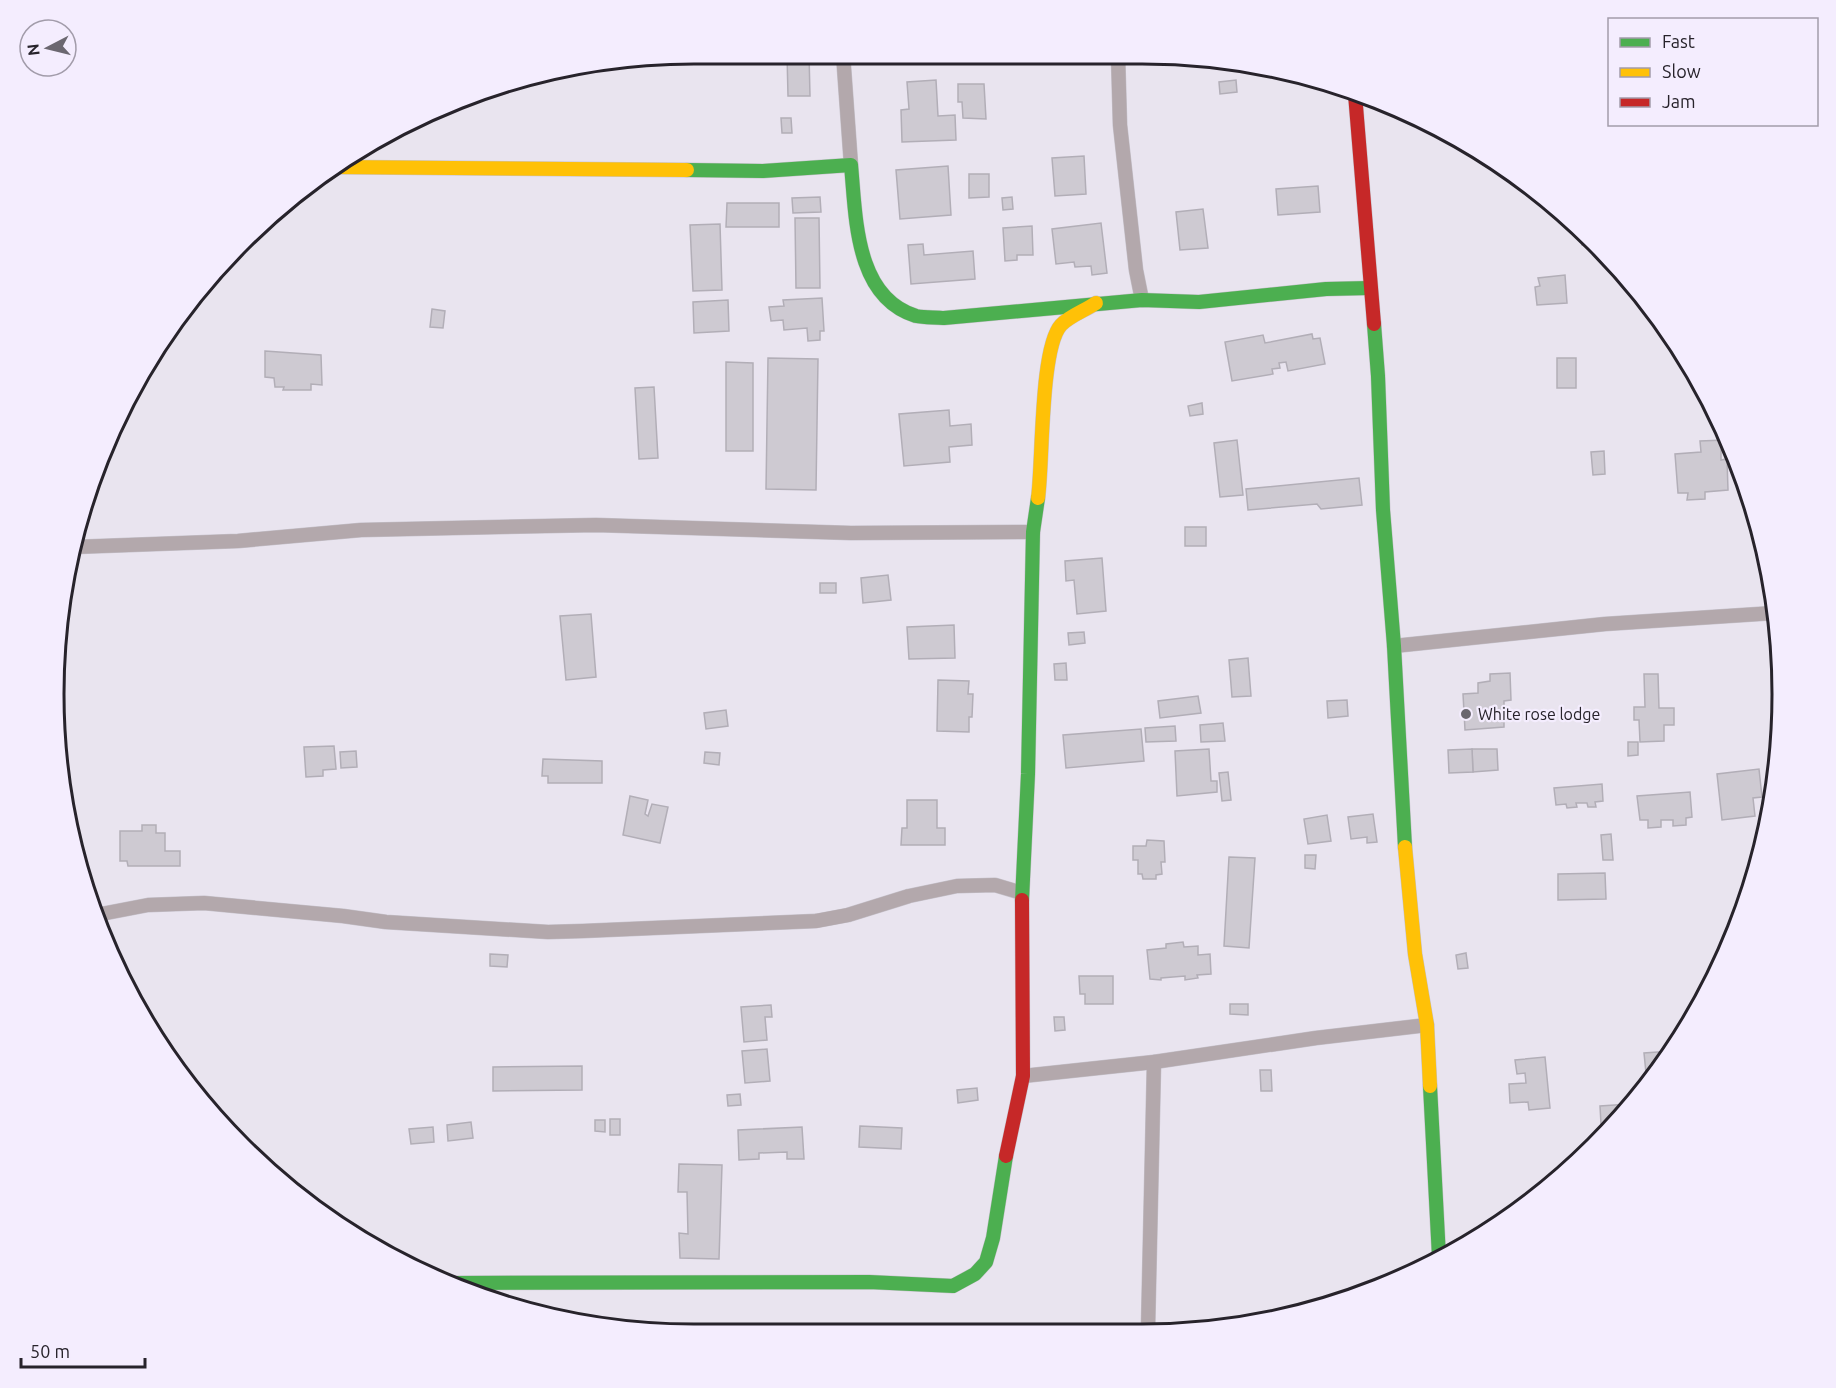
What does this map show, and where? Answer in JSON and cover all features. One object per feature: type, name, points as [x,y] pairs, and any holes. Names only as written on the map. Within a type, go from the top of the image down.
[{"type":"street","points":[[844,64],[858,231],[868,272],[878,289],[893,305],[915,316],[944,318],[1096,303],[1142,300],[1199,302],[1326,289],[1370,288]]},
{"type":"street","points":[[1118,64],[1120,125],[1136,270],[1142,300]]},
{"type":"street","points":[[1356,102],[1378,376],[1383,510],[1394,646],[1406,865],[1415,954],[1427,1025],[1439,1249]]},
{"type":"street","points":[[351,167],[764,171],[851,165]]},
{"type":"street","points":[[472,1283],[869,1282],[953,1286],[975,1274],[986,1262],[993,1238],[1007,1150],[1023,1076],[1022,893],[1028,774],[1033,532],[1041,476],[1048,365],[1060,325],[1096,303]]},
{"type":"street","points":[[82,547],[238,542],[361,530],[596,525],[851,533],[1033,532]]},
{"type":"street","points":[[1394,646],[1605,624],[1766,614]]},
{"type":"street","points":[[104,913],[148,905],[204,903],[386,922],[583,932],[816,921],[848,915],[909,896],[957,886],[995,885],[1022,893]]},
{"type":"street","points":[[1023,1076],[1154,1062],[1316,1038],[1427,1025]]},
{"type":"street","points":[[1148,1324],[1154,1062]]},
{"type":"building","points":[[787,64],[809,64],[810,96],[788,96]]},
{"type":"building","points":[[936,80],[938,116],[955,115],[956,140],[902,142],[901,110],[909,109],[907,82]]},
{"type":"building","points":[[1236,80],[1237,92],[1220,94],[1219,82]]},
{"type":"building","points":[[958,84],[984,84],[986,119],[963,118],[962,102],[958,102]]},
{"type":"building","points":[[781,118],[791,118],[792,133],[782,133]]},
{"type":"building","points":[[1084,156],[1086,194],[1055,196],[1052,158]]},
{"type":"building","points":[[948,166],[951,215],[900,219],[896,170]]},
{"type":"building","points":[[969,174],[989,174],[989,197],[969,198]]},
{"type":"building","points":[[1318,186],[1320,212],[1278,215],[1276,189]]},
{"type":"building","points":[[820,197],[821,212],[793,213],[792,198]]},
{"type":"building","points":[[1012,197],[1013,209],[1003,210],[1002,198]]},
{"type":"building","points":[[727,203],[779,203],[779,227],[726,227]]},
{"type":"building","points":[[1203,209],[1208,248],[1180,250],[1176,212]]},
{"type":"building","points":[[795,218],[819,218],[820,288],[796,288]]},
{"type":"building","points":[[1101,223],[1107,273],[1092,275],[1091,266],[1075,267],[1074,262],[1056,264],[1052,229]]},
{"type":"building","points":[[720,224],[722,290],[693,291],[690,225]]},
{"type":"building","points":[[1032,226],[1033,255],[1017,255],[1017,260],[1005,261],[1003,228]]},
{"type":"building","points":[[923,244],[924,255],[973,251],[975,279],[911,284],[908,245]]},
{"type":"building","points":[[1565,275],[1567,303],[1537,305],[1535,287],[1540,286],[1538,278]]},
{"type":"building","points":[[822,298],[824,331],[820,331],[820,340],[808,341],[807,328],[784,330],[783,320],[771,321],[769,307],[784,306],[783,300]]},
{"type":"building","points":[[728,300],[729,331],[694,333],[693,302]]},
{"type":"building","points":[[432,309],[445,311],[443,328],[430,327]]},
{"type":"building","points":[[1312,334],[1313,339],[1320,338],[1325,364],[1288,371],[1286,362],[1279,363],[1280,368],[1272,369],[1273,374],[1232,381],[1225,342],[1263,335],[1265,343]]},
{"type":"building","points":[[265,351],[321,355],[322,385],[311,384],[311,390],[283,390],[284,387],[275,387],[274,378],[265,377]]},
{"type":"building","points":[[768,358],[818,359],[816,490],[766,489]]},
{"type":"building","points":[[1557,358],[1576,358],[1576,388],[1557,388]]},
{"type":"building","points":[[726,362],[753,363],[753,451],[726,451]]},
{"type":"building","points":[[654,387],[658,458],[639,459],[635,388]]},
{"type":"building","points":[[1202,403],[1203,414],[1190,416],[1188,406]]},
{"type":"building","points":[[949,410],[950,426],[971,424],[972,445],[949,447],[950,462],[904,466],[899,414]]},
{"type":"building","points":[[1237,440],[1243,495],[1220,497],[1214,443]]},
{"type":"building","points":[[1718,440],[1722,450],[1721,460],[1726,459],[1727,462],[1728,490],[1705,492],[1705,499],[1687,500],[1688,493],[1678,493],[1675,454],[1701,452],[1700,441]]},
{"type":"building","points":[[1604,451],[1605,474],[1593,475],[1591,452]]},
{"type":"building","points":[[1359,478],[1362,505],[1321,509],[1317,504],[1248,510],[1246,489]]},
{"type":"building","points":[[1185,527],[1206,527],[1206,546],[1185,546]]},
{"type":"building","points":[[1102,558],[1106,611],[1077,614],[1074,580],[1066,581],[1065,561]]},
{"type":"building","points":[[888,575],[891,600],[863,603],[861,578]]},
{"type":"building","points":[[820,583],[836,583],[836,593],[820,593]]},
{"type":"building","points":[[591,614],[596,677],[566,680],[560,616]]},
{"type":"building","points":[[954,625],[955,658],[909,659],[907,627]]},
{"type":"building","points":[[1084,632],[1085,643],[1069,645],[1068,633]]},
{"type":"building","points":[[1248,658],[1251,696],[1232,697],[1229,660]]},
{"type":"building","points":[[1066,663],[1067,680],[1055,680],[1054,664]]},
{"type":"building","points":[[1510,673],[1511,700],[1504,701],[1504,727],[1465,730],[1463,694],[1478,693],[1478,683],[1490,681],[1490,674]]},
{"type":"building","points":[[1644,674],[1658,674],[1659,708],[1674,708],[1674,725],[1664,725],[1664,741],[1640,742],[1639,720],[1634,720],[1634,707],[1645,707]]},
{"type":"building","points":[[938,680],[969,681],[968,694],[973,694],[969,732],[937,731]]},
{"type":"building","points":[[1198,696],[1201,713],[1160,718],[1158,701]]},
{"type":"building","points":[[1347,700],[1348,716],[1328,718],[1327,701]]},
{"type":"building","points":[[726,710],[728,726],[706,729],[704,713]]},
{"type":"building","points":[[1223,723],[1225,741],[1201,742],[1200,725]]},
{"type":"building","points":[[1175,726],[1176,741],[1146,742],[1145,728]]},
{"type":"building","points":[[1141,729],[1144,761],[1066,768],[1063,735]]},
{"type":"building","points":[[1628,742],[1638,742],[1638,755],[1628,756]]},
{"type":"building","points":[[334,746],[336,769],[323,770],[323,776],[306,777],[304,747]]},
{"type":"building","points":[[1209,749],[1211,781],[1217,781],[1217,792],[1177,796],[1175,751]]},
{"type":"building","points":[[1472,749],[1497,749],[1498,770],[1473,772]]},
{"type":"building","points":[[1472,749],[1473,772],[1449,773],[1448,750]]},
{"type":"building","points":[[356,751],[357,767],[341,768],[340,752]]},
{"type":"building","points":[[705,752],[720,753],[719,765],[704,763]]},
{"type":"building","points":[[543,759],[602,761],[602,783],[548,783],[548,776],[542,776]]},
{"type":"building","points":[[1759,769],[1762,797],[1753,798],[1755,816],[1722,820],[1717,774]]},
{"type":"building","points":[[1228,772],[1231,800],[1222,801],[1219,773]]},
{"type":"building","points":[[1602,784],[1603,801],[1595,802],[1596,807],[1588,807],[1587,803],[1576,803],[1577,807],[1567,808],[1566,804],[1556,805],[1554,788]]},
{"type":"building","points":[[1690,792],[1692,817],[1686,818],[1686,825],[1673,826],[1673,820],[1661,820],[1661,827],[1648,828],[1648,820],[1640,820],[1637,796]]},
{"type":"building","points":[[630,796],[648,800],[645,814],[648,816],[652,804],[668,807],[660,843],[623,835]]},
{"type":"building","points":[[907,800],[937,800],[937,828],[945,828],[945,845],[901,845],[902,828],[907,828]]},
{"type":"building","points":[[1373,814],[1377,842],[1367,843],[1367,837],[1351,839],[1348,817]]},
{"type":"building","points":[[1327,815],[1331,841],[1308,844],[1304,819]]},
{"type":"building","points":[[142,825],[156,825],[156,833],[165,833],[165,851],[180,851],[180,866],[128,866],[127,861],[120,861],[120,831],[142,831]]},
{"type":"building","points":[[1611,834],[1613,860],[1603,860],[1601,835]]},
{"type":"building","points":[[1147,840],[1164,841],[1165,862],[1161,862],[1162,874],[1156,875],[1156,879],[1143,879],[1142,874],[1138,874],[1138,860],[1133,860],[1133,846],[1146,846]]},
{"type":"building","points":[[1305,855],[1316,855],[1315,869],[1305,868]]},
{"type":"building","points":[[1229,857],[1255,858],[1249,948],[1224,946]]},
{"type":"building","points":[[1605,873],[1606,899],[1558,900],[1558,874]]},
{"type":"building","points":[[1183,942],[1184,947],[1198,946],[1198,955],[1210,954],[1211,974],[1197,975],[1198,978],[1185,980],[1185,976],[1161,978],[1161,980],[1150,979],[1147,950],[1166,948],[1166,944]]},
{"type":"building","points":[[1466,953],[1468,968],[1458,969],[1456,955]]},
{"type":"building","points":[[490,954],[508,955],[507,967],[490,966]]},
{"type":"building","points":[[1079,976],[1113,976],[1113,1004],[1085,1004],[1085,994],[1080,994]]},
{"type":"building","points":[[1230,1004],[1248,1004],[1248,1015],[1230,1014]]},
{"type":"building","points":[[771,1005],[772,1017],[765,1017],[767,1040],[744,1042],[741,1007]]},
{"type":"building","points":[[1054,1017],[1064,1017],[1065,1030],[1055,1031]]},
{"type":"building","points":[[767,1049],[770,1081],[745,1083],[742,1051]]},
{"type":"building","points":[[1659,1052],[1646,1070],[1644,1053]]},
{"type":"building","points":[[1545,1057],[1550,1108],[1529,1110],[1528,1102],[1510,1103],[1509,1084],[1526,1083],[1525,1073],[1517,1074],[1515,1060]]},
{"type":"building","points":[[582,1066],[582,1090],[493,1091],[493,1067]]},
{"type":"building","points":[[1260,1070],[1271,1070],[1272,1091],[1261,1091]]},
{"type":"building","points":[[977,1088],[978,1100],[958,1103],[957,1090]]},
{"type":"building","points":[[740,1094],[741,1105],[728,1106],[727,1095]]},
{"type":"building","points":[[1618,1105],[1601,1124],[1600,1106]]},
{"type":"building","points":[[610,1119],[620,1119],[620,1135],[610,1135]]},
{"type":"building","points":[[595,1120],[605,1120],[605,1132],[595,1131]]},
{"type":"building","points":[[471,1122],[473,1138],[448,1141],[447,1125]]},
{"type":"building","points":[[860,1126],[902,1128],[901,1149],[859,1147]]},
{"type":"building","points":[[433,1127],[434,1142],[411,1144],[409,1129]]},
{"type":"building","points":[[802,1127],[804,1159],[787,1159],[787,1152],[759,1153],[759,1159],[739,1160],[738,1130]]},
{"type":"building","points":[[679,1164],[722,1165],[719,1259],[680,1258],[679,1233],[688,1234],[687,1192],[678,1192]]},
{"type":"traffic: fast","points":[[687,170],[763,171],[851,165],[858,231],[862,253],[870,274],[881,292],[896,306],[919,317],[944,318],[1142,300],[1199,302],[1326,289],[1370,288]]},
{"type":"traffic: fast","points":[[1374,324],[1383,510],[1394,646],[1405,847]]},
{"type":"traffic: fast","points":[[1022,900],[1028,774],[1033,532],[1038,498]]},
{"type":"traffic: fast","points":[[1430,1086],[1439,1249]]},
{"type":"traffic: fast","points":[[472,1283],[869,1282],[953,1286],[975,1274],[986,1262],[993,1238],[1006,1156]]},
{"type":"traffic: slow","points":[[350,167],[687,170]]},
{"type":"traffic: slow","points":[[1038,498],[1046,381],[1054,338],[1064,322],[1096,303]]},
{"type":"traffic: slow","points":[[1405,847],[1415,954],[1427,1025],[1430,1086]]},
{"type":"traffic: jam","points":[[1356,102],[1374,324]]},
{"type":"traffic: jam","points":[[1006,1156],[1023,1076],[1022,900]]},
{"type":"place","name":"White rose lodge","points":[[1466,714]]}]
